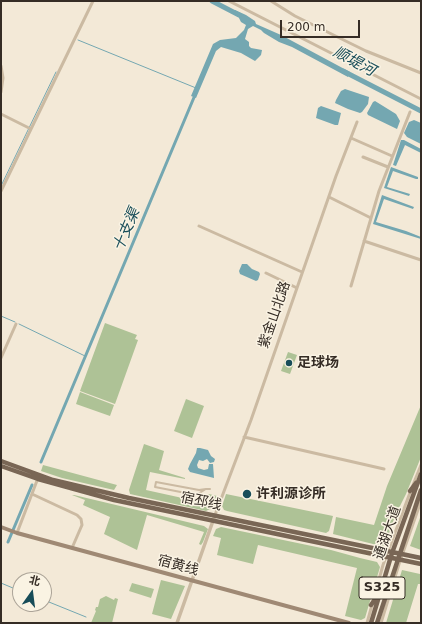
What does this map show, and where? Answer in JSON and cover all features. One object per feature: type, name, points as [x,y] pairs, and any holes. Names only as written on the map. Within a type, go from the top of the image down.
[{"type":"main road","name":"宿邳线","points":[[1,461],[39,477],[129,498],[421,558]]},
{"type":"main road","name":"宿邳线","points":[[1,466],[114,500],[421,564]]},
{"type":"main road","points":[[410,491],[421,475]]},
{"type":"main road","name":"通湖大道","points":[[371,623],[390,552],[421,475]]},
{"type":"main road","name":"通湖大道","points":[[377,623],[421,490]]},
{"type":"main road","points":[[413,514],[413,527]]},
{"type":"main road","name":"宿黄线","points":[[1,527],[16,533],[349,623]]},
{"type":"main road","points":[[371,606],[381,590]]},
{"type":"street","points":[[1,191],[30,128],[93,1]]},
{"type":"street","points":[[229,1],[421,100]]},
{"type":"street","points":[[271,1],[295,16],[364,50],[421,73]]},
{"type":"street","points":[[1,66],[3,78],[1,92]]},
{"type":"street","points":[[350,286],[388,167],[410,112]]},
{"type":"street","points":[[1,114],[30,128]]},
{"type":"street","name":"紫金山北路","points":[[215,516],[357,122]]},
{"type":"street","points":[[351,138],[392,156]]},
{"type":"street","points":[[363,156],[388,167]]},
{"type":"street","points":[[329,197],[371,218]]},
{"type":"street","points":[[199,226],[302,272]]},
{"type":"street","points":[[364,241],[421,260]]},
{"type":"street","points":[[266,273],[297,288]]},
{"type":"street","points":[[1,358],[16,324]]},
{"type":"street","points":[[244,437],[384,468]]},
{"type":"street","points":[[390,552],[410,491],[421,465]]},
{"type":"street","points":[[16,533],[39,477]]},
{"type":"street","points":[[206,489],[196,495],[155,487],[156,482],[199,490],[206,489],[210,489]]},
{"type":"street","points":[[32,494],[77,515],[81,519],[82,525],[72,548]]},
{"type":"street","points":[[401,554],[413,527],[421,501]]},
{"type":"street","points":[[177,623],[215,516]]},
{"type":"street","points":[[367,623],[371,606],[388,558]]},
{"type":"street","points":[[381,623],[399,560]]},
{"type":"green space","points":[[105,323],[137,335],[135,339],[138,340],[115,404],[80,391]]},
{"type":"green space","name":"足球场","points":[[288,352],[297,355],[290,374],[281,371]]},
{"type":"green space","points":[[80,392],[114,405],[110,416],[76,404]]},
{"type":"green space","points":[[186,399],[204,406],[192,438],[174,431]]},
{"type":"green space","points":[[421,405],[421,457],[395,516],[385,545],[381,546],[333,534],[336,517],[374,525],[387,486]]},
{"type":"green space","points":[[144,444],[164,451],[159,470],[185,478],[150,472],[146,490],[196,501],[209,494],[217,496],[214,507],[206,511],[130,494],[129,490]]},
{"type":"green space","points":[[43,465],[117,485],[114,490],[62,478],[41,471]]},
{"type":"green space","points":[[226,494],[333,516],[329,531],[326,533],[224,510],[222,506]]},
{"type":"green space","points":[[72,495],[204,526],[208,529],[201,545],[199,544],[204,532],[147,515],[137,550],[104,534],[110,517],[83,505],[85,500]]},
{"type":"green space","points":[[421,515],[421,550],[410,546]]},
{"type":"green space","points":[[221,527],[331,550],[377,562],[380,567],[365,618],[361,620],[345,616],[357,568],[258,545],[253,564],[217,555],[221,538],[213,536],[216,529]]},
{"type":"green space","points":[[402,570],[420,574],[421,584],[418,584],[406,623],[386,623]]},
{"type":"green space","points":[[161,580],[185,586],[171,619],[152,614]]},
{"type":"green space","points":[[132,583],[154,589],[151,598],[129,591]]},
{"type":"green space","points":[[106,596],[114,600],[115,598],[118,599],[112,623],[91,623],[100,599]]},
{"type":"water","points":[[235,10],[255,21],[256,24],[281,35],[350,72],[348,77],[292,47],[279,42],[253,26],[248,29],[245,39],[249,42],[249,46],[251,48],[262,50],[261,55],[255,61],[241,53],[221,47],[216,51],[196,98],[191,96],[213,44],[220,40],[236,38],[244,30],[246,25],[233,13]]},
{"type":"water","points":[[345,89],[369,97],[368,104],[362,112],[360,113],[348,109],[335,103],[341,91]]},
{"type":"water","points":[[375,101],[396,114],[400,121],[397,129],[368,115],[367,113]]},
{"type":"water","points":[[321,106],[341,113],[338,125],[316,118],[318,108]]},
{"type":"water","points":[[414,120],[421,123],[421,144],[407,137],[404,133],[409,122]]},
{"type":"water","points":[[401,140],[404,140],[421,149],[421,153],[405,145],[396,166],[393,165]]},
{"type":"water","points":[[391,167],[418,177],[418,179],[416,179],[393,171],[387,187],[410,194],[409,196],[384,188]]},
{"type":"water","points":[[382,195],[414,207],[413,209],[384,199],[376,222],[406,231],[421,237],[421,239],[373,224]]},
{"type":"water","points":[[242,264],[247,264],[252,269],[259,272],[260,274],[258,280],[256,281],[240,274],[239,271]]},
{"type":"water","points":[[197,448],[208,450],[211,456],[215,459],[214,462],[210,463],[207,459],[203,461],[199,460],[197,465],[198,468],[204,470],[208,469],[209,464],[213,464],[214,478],[190,472],[188,469]]},
{"type":"waterway","name":"顺堤河","points":[[212,1],[239,15]]},
{"type":"waterway","points":[[78,40],[196,88]]},
{"type":"waterway","name":"顺堤河","points":[[343,71],[421,111]]},
{"type":"waterway","points":[[1,186],[56,72]]},
{"type":"waterway","name":"十支渠","points":[[41,462],[195,95]]},
{"type":"waterway","points":[[1,316],[15,322]]},
{"type":"waterway","points":[[19,324],[85,356]]},
{"type":"waterway","name":"十支渠","points":[[8,542],[32,485]]},
{"type":"waterway","points":[[1,583],[12,588]]},
{"type":"waterway","points":[[52,603],[86,617]]},
{"type":"place","name":"足球场","points":[[289,363]]},
{"type":"place","name":"许利源诊所","points":[[247,494]]}]
